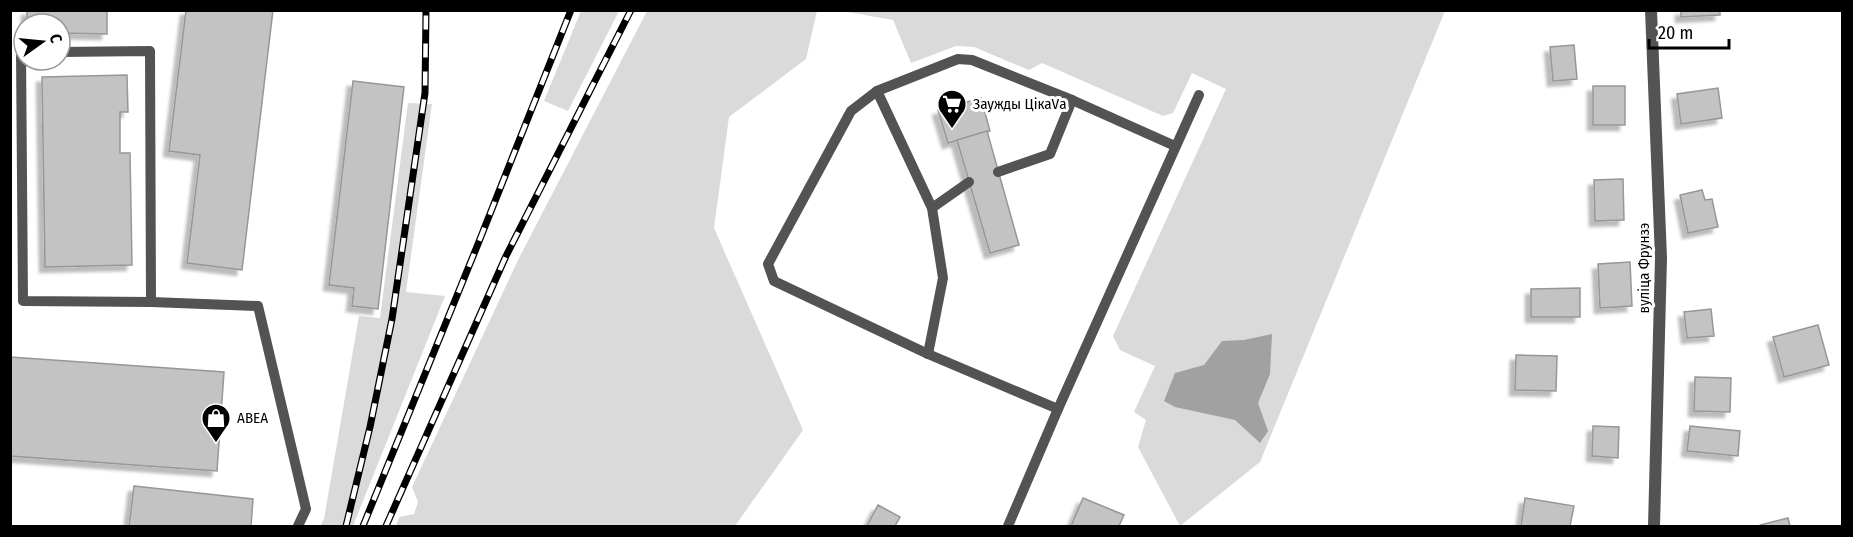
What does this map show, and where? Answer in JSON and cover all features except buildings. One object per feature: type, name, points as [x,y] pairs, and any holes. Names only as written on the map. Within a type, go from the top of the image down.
[{"type":"street","name":"вуліца Фрунзэ","points":[[1651,10],[1661,258],[1654,526]]},
{"type":"lane","points":[[72,52],[150,51],[151,302]]},
{"type":"lane","points":[[1058,409],[928,354],[774,281],[768,264],[850,111],[877,91],[958,59],[972,60],[1072,100],[1175,146]]},
{"type":"lane","points":[[21,72],[23,301],[258,306],[306,509],[298,526]]},
{"type":"lane","points":[[877,91],[932,208],[943,278],[928,354]]},
{"type":"lane","points":[[1008,526],[1199,94]]},
{"type":"lane","points":[[999,172],[1050,154],[1072,100]]},
{"type":"lane","points":[[932,208],[969,182]]},
{"type":"shaded area","points":[[581,11],[619,11],[568,111],[544,101]]},
{"type":"shaded area","points":[[647,11],[817,11],[806,59],[729,117],[714,228],[803,430],[735,526],[396,526],[399,517],[414,514],[418,502],[412,487],[518,260]]},
{"type":"shaded area","points":[[842,11],[1445,11],[1260,462],[1180,526],[1138,447],[1146,420],[1134,412],[1155,366],[1120,350],[1113,336],[1226,89],[1192,73],[1173,113],[1163,116],[1042,63],[1029,70],[974,47],[956,46],[911,63],[893,20]]},
{"type":"shaded area","points":[[408,103],[432,104],[406,292],[445,296],[353,526],[320,526],[324,519],[359,316],[380,318]]},
{"type":"shaded area","points":[[1272,334],[1270,374],[1258,403],[1268,431],[1260,443],[1235,420],[1175,407],[1164,401],[1175,373],[1204,365],[1222,341],[1244,340]]},
{"type":"railway","points":[[346,526],[370,427],[392,319],[425,93],[426,10]]},
{"type":"railway","points":[[363,526],[571,10]]},
{"type":"railway","points":[[386,526],[506,256],[631,10]]},
{"type":"place","name":"Заужды ЦікаVа","points":[[952,130]]},
{"type":"place","name":"АВЕА","points":[[216,444]]}]
